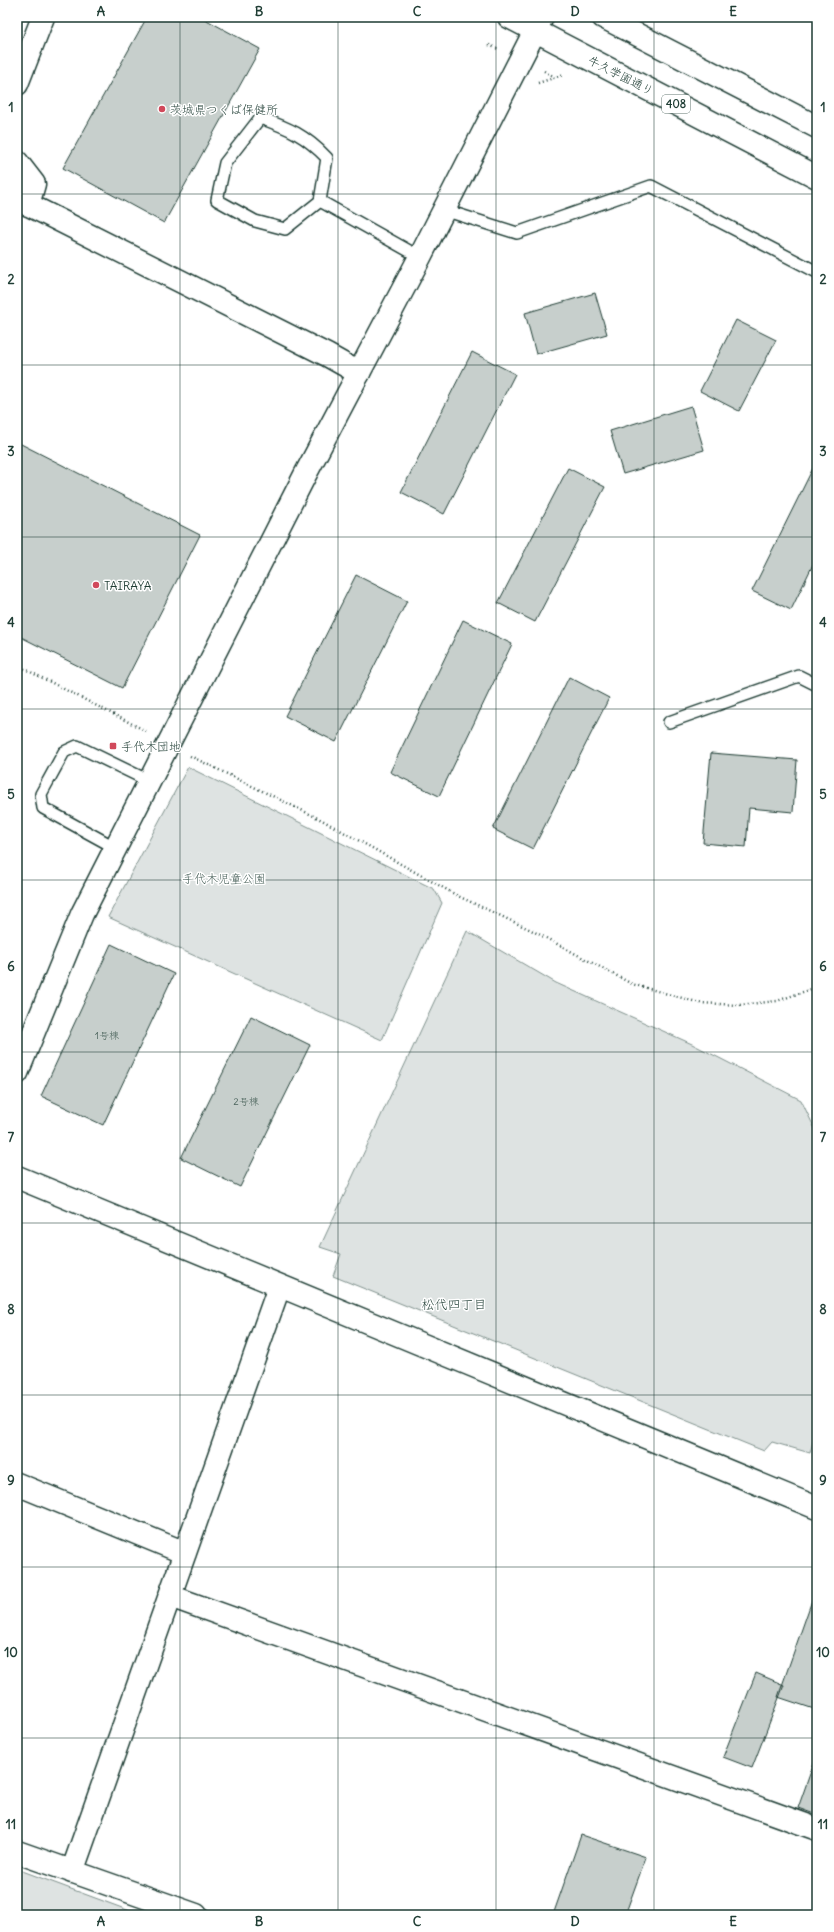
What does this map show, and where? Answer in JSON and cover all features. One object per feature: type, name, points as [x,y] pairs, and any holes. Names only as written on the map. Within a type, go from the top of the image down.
[{"type":"main road","points":[[17,84],[43,17]]},
{"type":"main road","name":"牛久学園通り","points":[[509,17],[538,24],[817,177]]},
{"type":"main road","points":[[603,17],[817,128]]},
{"type":"main road","points":[[17,1073],[82,914],[168,743],[420,257],[538,24]]},
{"type":"main road","points":[[17,162],[34,184],[22,202],[327,355],[358,374]]},
{"type":"main road","points":[[17,1177],[279,1287],[540,1392],[817,1508]]},
{"type":"main road","points":[[72,1872],[279,1287]]},
{"type":"main road","points":[[17,1484],[185,1553]]},
{"type":"main road","points":[[170,1596],[817,1829]]},
{"type":"main road","points":[[17,1852],[196,1915]]},
{"type":"lane","points":[[260,118],[288,128],[311,142],[327,158],[320,201],[286,229],[254,221],[217,200],[225,163],[260,118]]},
{"type":"lane","points":[[444,210],[517,234],[651,186],[817,272]]},
{"type":"lane","points":[[320,201],[420,257]]},
{"type":"lane","points":[[669,722],[799,676],[817,685]]},
{"type":"lane","points":[[116,848],[43,808],[41,794],[64,752],[76,746],[149,782]]},
{"type":"path","points":[[17,665],[168,743],[191,757],[322,820],[458,896],[531,930],[632,984],[700,1003],[739,1005],[777,1001],[817,987]]},
{"type":"green space","name":"手代木児童公園","points":[[188,767],[434,889],[442,903],[382,1040],[108,917]]},
{"type":"green space","points":[[467,931],[556,983],[692,1044],[801,1100],[817,1133],[817,1426],[810,1453],[772,1442],[764,1451],[333,1276],[341,1254],[320,1247]]},
{"type":"green space","points":[[17,1869],[141,1915],[17,1915]]},
{"type":"building","name":"茨城県つくば保健所","points":[[147,17],[201,17],[260,49],[164,223],[63,168]]},
{"type":"building","points":[[595,293],[607,334],[536,354],[525,313]]},
{"type":"building","points":[[736,320],[776,340],[739,411],[700,391]]},
{"type":"building","points":[[472,352],[515,374],[444,514],[401,492]]},
{"type":"building","points":[[691,406],[704,450],[623,474],[610,431]]},
{"type":"building","name":"TAIRAYA","points":[[17,442],[200,535],[122,688],[17,635]]},
{"type":"building","points":[[817,460],[817,556],[791,610],[752,591]]},
{"type":"building","points":[[568,468],[605,487],[535,622],[498,603]]},
{"type":"building","points":[[356,575],[407,601],[336,742],[285,716]]},
{"type":"building","points":[[463,620],[512,644],[439,796],[390,772]]},
{"type":"building","points":[[569,677],[609,698],[533,849],[493,829]]},
{"type":"building","points":[[711,753],[797,760],[793,812],[749,808],[746,847],[703,843]]},
{"type":"building","points":[[111,944],[174,974],[103,1125],[41,1096]]},
{"type":"building","points":[[251,1016],[310,1045],[240,1187],[181,1158]]},
{"type":"building","points":[[817,1586],[817,1710],[778,1697]]},
{"type":"building","points":[[756,1673],[784,1685],[752,1768],[723,1757]]},
{"type":"building","points":[[817,1754],[817,1815],[798,1808]]},
{"type":"building","points":[[581,1835],[646,1857],[625,1915],[553,1915]]},
{"type":"place","name":"茨城県つくば保健所","points":[[162,109]]},
{"type":"place","name":"TAIRAYA","points":[[96,585]]},
{"type":"place","name":"手代木団地","points":[[113,746]]},
{"type":"district","name":"松代四丁目","points":[[454,1304]]}]
